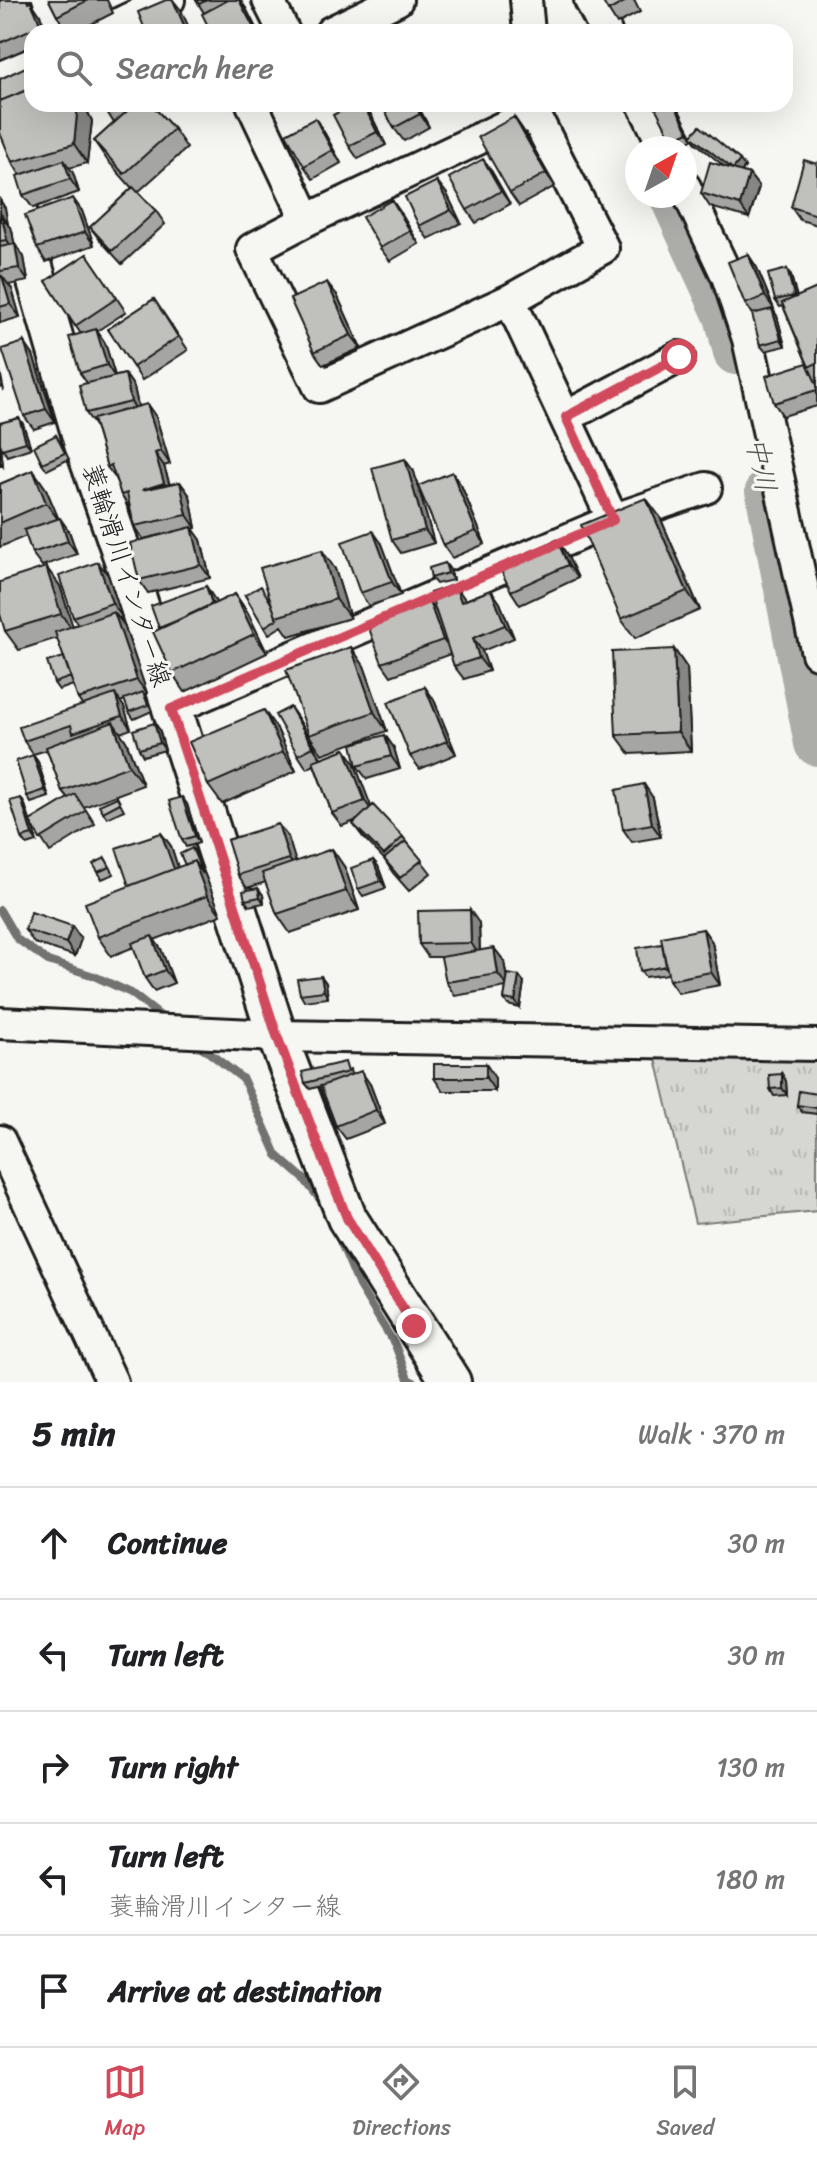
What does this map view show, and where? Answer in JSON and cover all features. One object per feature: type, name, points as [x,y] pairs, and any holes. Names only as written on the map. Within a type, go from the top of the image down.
[{"type":"main road","name":"蓑輪滑川インター線","points":[[0,153],[84,444],[277,1036],[347,1218],[451,1382]]},
{"type":"street","points":[[118,24],[169,0]]},
{"type":"street","points":[[268,0],[280,24]]},
{"type":"street","points":[[348,24],[397,0]]},
{"type":"street","points":[[526,0],[528,24]]},
{"type":"street","points":[[590,0],[602,24]]},
{"type":"street","points":[[0,77],[24,67]]},
{"type":"street","points":[[256,112],[307,220]]},
{"type":"street","points":[[526,112],[252,249],[319,387],[510,300],[603,248],[536,112]]},
{"type":"street","points":[[647,112],[659,136]]},
{"type":"street","points":[[695,208],[727,276],[748,339],[815,637]]},
{"type":"street","points":[[510,300],[613,520]]},
{"type":"street","points":[[566,417],[679,357]]},
{"type":"street","points":[[171,709],[613,520],[706,488]]},
{"type":"street","points":[[0,1023],[277,1036],[817,1045]]},
{"type":"street","points":[[3,1157],[112,1382]]},
{"type":"green space","points":[[652,1042],[817,1045],[817,1211],[695,1223]]},
{"type":"building","points":[[0,0],[31,2],[41,24],[24,24],[24,32],[0,43]]},
{"type":"building","points":[[49,0],[88,0],[57,16]]},
{"type":"building","points":[[173,0],[184,24],[143,24],[138,12]]},
{"type":"building","points":[[228,0],[239,0],[252,24],[207,24],[202,14]]},
{"type":"building","points":[[602,0],[628,0],[608,11]]},
{"type":"building","points":[[24,68],[24,91],[0,101],[0,79]]},
{"type":"building","points":[[24,91],[24,112],[77,112],[74,144],[12,162],[0,133],[0,101]]},
{"type":"building","points":[[126,112],[158,112],[174,129],[124,174],[94,141]]},
{"type":"building","points":[[339,112],[367,112],[377,132],[349,146],[333,115]]},
{"type":"building","points":[[385,112],[419,112],[420,114],[394,128]]},
{"type":"building","points":[[658,112],[678,112],[689,132],[670,136]]},
{"type":"building","points":[[514,117],[546,173],[510,193],[478,137]]},
{"type":"building","points":[[315,118],[332,150],[304,166],[286,134]]},
{"type":"building","points":[[700,126],[740,160],[733,169],[697,141],[697,136],[691,136]]},
{"type":"building","points":[[483,159],[501,191],[467,210],[449,178]]},
{"type":"building","points":[[64,160],[70,179],[23,195],[17,176]]},
{"type":"building","points":[[804,160],[817,164],[817,215],[791,207]]},
{"type":"building","points":[[710,162],[749,174],[740,205],[701,193]]},
{"type":"building","points":[[437,181],[451,210],[419,226],[405,197]]},
{"type":"building","points":[[133,187],[156,211],[112,251],[90,227]]},
{"type":"building","points":[[73,198],[85,232],[37,248],[25,215]]},
{"type":"building","points":[[392,200],[410,231],[380,248],[362,217]]},
{"type":"building","points":[[0,218],[7,240],[0,241]]},
{"type":"building","points":[[15,244],[19,268],[0,271],[0,247]]},
{"type":"building","points":[[87,254],[117,298],[75,326],[46,281]]},
{"type":"building","points":[[748,254],[765,296],[745,304],[728,262]]},
{"type":"building","points":[[787,269],[794,296],[775,300],[768,274]]},
{"type":"building","points":[[0,277],[10,304],[0,307]]},
{"type":"building","points":[[327,282],[351,335],[314,352],[290,299]]},
{"type":"building","points":[[817,288],[817,363],[809,367],[782,303]]},
{"type":"building","points":[[154,299],[178,337],[133,367],[108,329]]},
{"type":"building","points":[[772,309],[781,339],[760,345],[752,314]]},
{"type":"building","points":[[96,329],[107,365],[80,373],[69,337]]},
{"type":"building","points":[[24,342],[46,409],[24,416],[2,349]]},
{"type":"building","points":[[807,363],[817,390],[774,403],[766,376]]},
{"type":"building","points":[[125,374],[131,402],[86,413],[79,385]]},
{"type":"building","points":[[147,404],[161,451],[155,453],[164,483],[142,490],[180,482],[187,515],[134,526],[127,493],[121,495],[111,465],[107,467],[93,419]]},
{"type":"building","points":[[19,418],[26,442],[2,449],[0,423]]},
{"type":"building","points":[[56,435],[65,453],[42,463],[34,446]]},
{"type":"building","points":[[405,459],[425,530],[392,540],[372,468]]},
{"type":"building","points":[[33,470],[46,503],[0,523],[0,484]]},
{"type":"building","points":[[452,472],[476,531],[443,545],[418,486]]},
{"type":"building","points":[[646,498],[687,591],[621,619],[581,525]]},
{"type":"building","points":[[60,518],[68,541],[32,553],[24,530]]},
{"type":"building","points":[[192,527],[201,565],[139,580],[130,543]]},
{"type":"building","points":[[373,531],[392,582],[360,593],[342,542]]},
{"type":"building","points":[[557,540],[568,565],[511,591],[499,567]]},
{"type":"building","points":[[322,550],[336,599],[276,617],[260,568]]},
{"type":"building","points":[[98,562],[112,603],[73,617],[59,576]]},
{"type":"building","points":[[445,563],[448,573],[431,578],[429,568]]},
{"type":"building","points":[[46,567],[61,614],[5,631],[0,614],[0,582]]},
{"type":"building","points":[[455,585],[461,602],[491,590],[505,625],[473,638],[479,658],[454,666],[430,593]]},
{"type":"building","points":[[206,586],[212,604],[159,628],[151,606]]},
{"type":"building","points":[[261,586],[277,619],[264,627],[245,595]]},
{"type":"building","points":[[235,594],[254,634],[172,673],[153,632]]},
{"type":"building","points":[[429,601],[443,640],[382,663],[367,623]]},
{"type":"building","points":[[114,612],[137,680],[78,699],[55,632]]},
{"type":"building","points":[[351,647],[374,712],[309,735],[286,670]]},
{"type":"building","points":[[674,649],[678,732],[616,735],[612,652]]},
{"type":"building","points":[[64,657],[71,677],[54,683],[47,662]]},
{"type":"building","points":[[425,687],[447,741],[410,756],[388,702]]},
{"type":"building","points":[[143,692],[148,705],[129,712],[124,699]]},
{"type":"building","points":[[115,694],[122,716],[73,733],[71,725],[24,741],[19,727]]},
{"type":"building","points":[[290,707],[313,747],[298,755],[275,715]]},
{"type":"building","points":[[264,710],[283,752],[208,785],[189,742]]},
{"type":"building","points":[[113,722],[129,766],[62,791],[46,747]]},
{"type":"building","points":[[154,723],[160,743],[139,749],[133,730]]},
{"type":"building","points":[[385,735],[391,756],[357,766],[352,744]]},
{"type":"building","points":[[345,749],[365,801],[332,813],[313,761]]},
{"type":"building","points":[[33,755],[45,790],[27,796],[16,761]]},
{"type":"building","points":[[644,784],[652,824],[623,829],[616,790]]},
{"type":"building","points":[[75,794],[86,811],[40,839],[30,821]]},
{"type":"building","points":[[117,797],[120,803],[103,812],[99,805]]},
{"type":"building","points":[[182,797],[195,836],[182,840],[169,801]]},
{"type":"building","points":[[21,798],[32,835],[22,838],[10,801]]},
{"type":"building","points":[[373,805],[403,837],[384,855],[353,824]]},
{"type":"building","points":[[278,824],[289,859],[238,875],[227,840]]},
{"type":"building","points":[[161,833],[174,869],[129,886],[116,848]]},
{"type":"building","points":[[406,841],[422,860],[400,878],[384,859]]},
{"type":"building","points":[[192,848],[203,874],[194,861],[185,865],[180,854]]},
{"type":"building","points":[[332,849],[346,891],[277,914],[262,873]]},
{"type":"building","points":[[105,858],[110,867],[98,872],[93,864]]},
{"type":"building","points":[[373,860],[381,881],[358,889],[351,868]]},
{"type":"building","points":[[194,861],[207,896],[98,937],[85,903]]},
{"type":"building","points":[[258,888],[260,897],[245,900],[243,891]]},
{"type":"building","points":[[470,910],[471,943],[419,944],[418,911]]},
{"type":"building","points":[[31,912],[72,926],[66,943],[25,930]]},
{"type":"building","points":[[703,929],[711,972],[669,980],[661,937]]},
{"type":"building","points":[[152,936],[165,970],[145,978],[132,943]]},
{"type":"building","points":[[662,944],[666,966],[640,971],[637,948]]},
{"type":"building","points":[[494,948],[498,974],[446,982],[441,957]]},
{"type":"building","points":[[508,974],[519,976],[515,1001],[504,999]]},
{"type":"building","points":[[321,976],[324,991],[300,994],[297,979]]},
{"type":"building","points":[[345,1062],[348,1072],[305,1083],[302,1072]]},
{"type":"building","points":[[434,1064],[486,1064],[486,1078],[434,1078]]},
{"type":"building","points":[[361,1071],[376,1110],[336,1126],[321,1086]]},
{"type":"building","points":[[782,1074],[782,1088],[770,1089],[769,1075]]},
{"type":"building","points":[[799,1091],[817,1094],[817,1108],[797,1105]]},
{"type":"waterway","name":"中川","points":[[678,208],[727,316],[736,352]]},
{"type":"waterway","name":"中川","points":[[768,491],[817,743]]},
{"type":"waterway","points":[[0,910],[17,939],[48,961],[94,976],[131,993],[167,1021]]},
{"type":"waterway","points":[[194,1041],[243,1079],[277,1155],[304,1179],[324,1205]]},
{"type":"waterway","points":[[338,1236],[359,1286],[395,1345],[408,1379],[414,1382]]},
{"type":"route","points":[[414,1326],[347,1218],[318,1145],[277,1036],[171,709],[613,520],[566,417],[679,357]]}]
